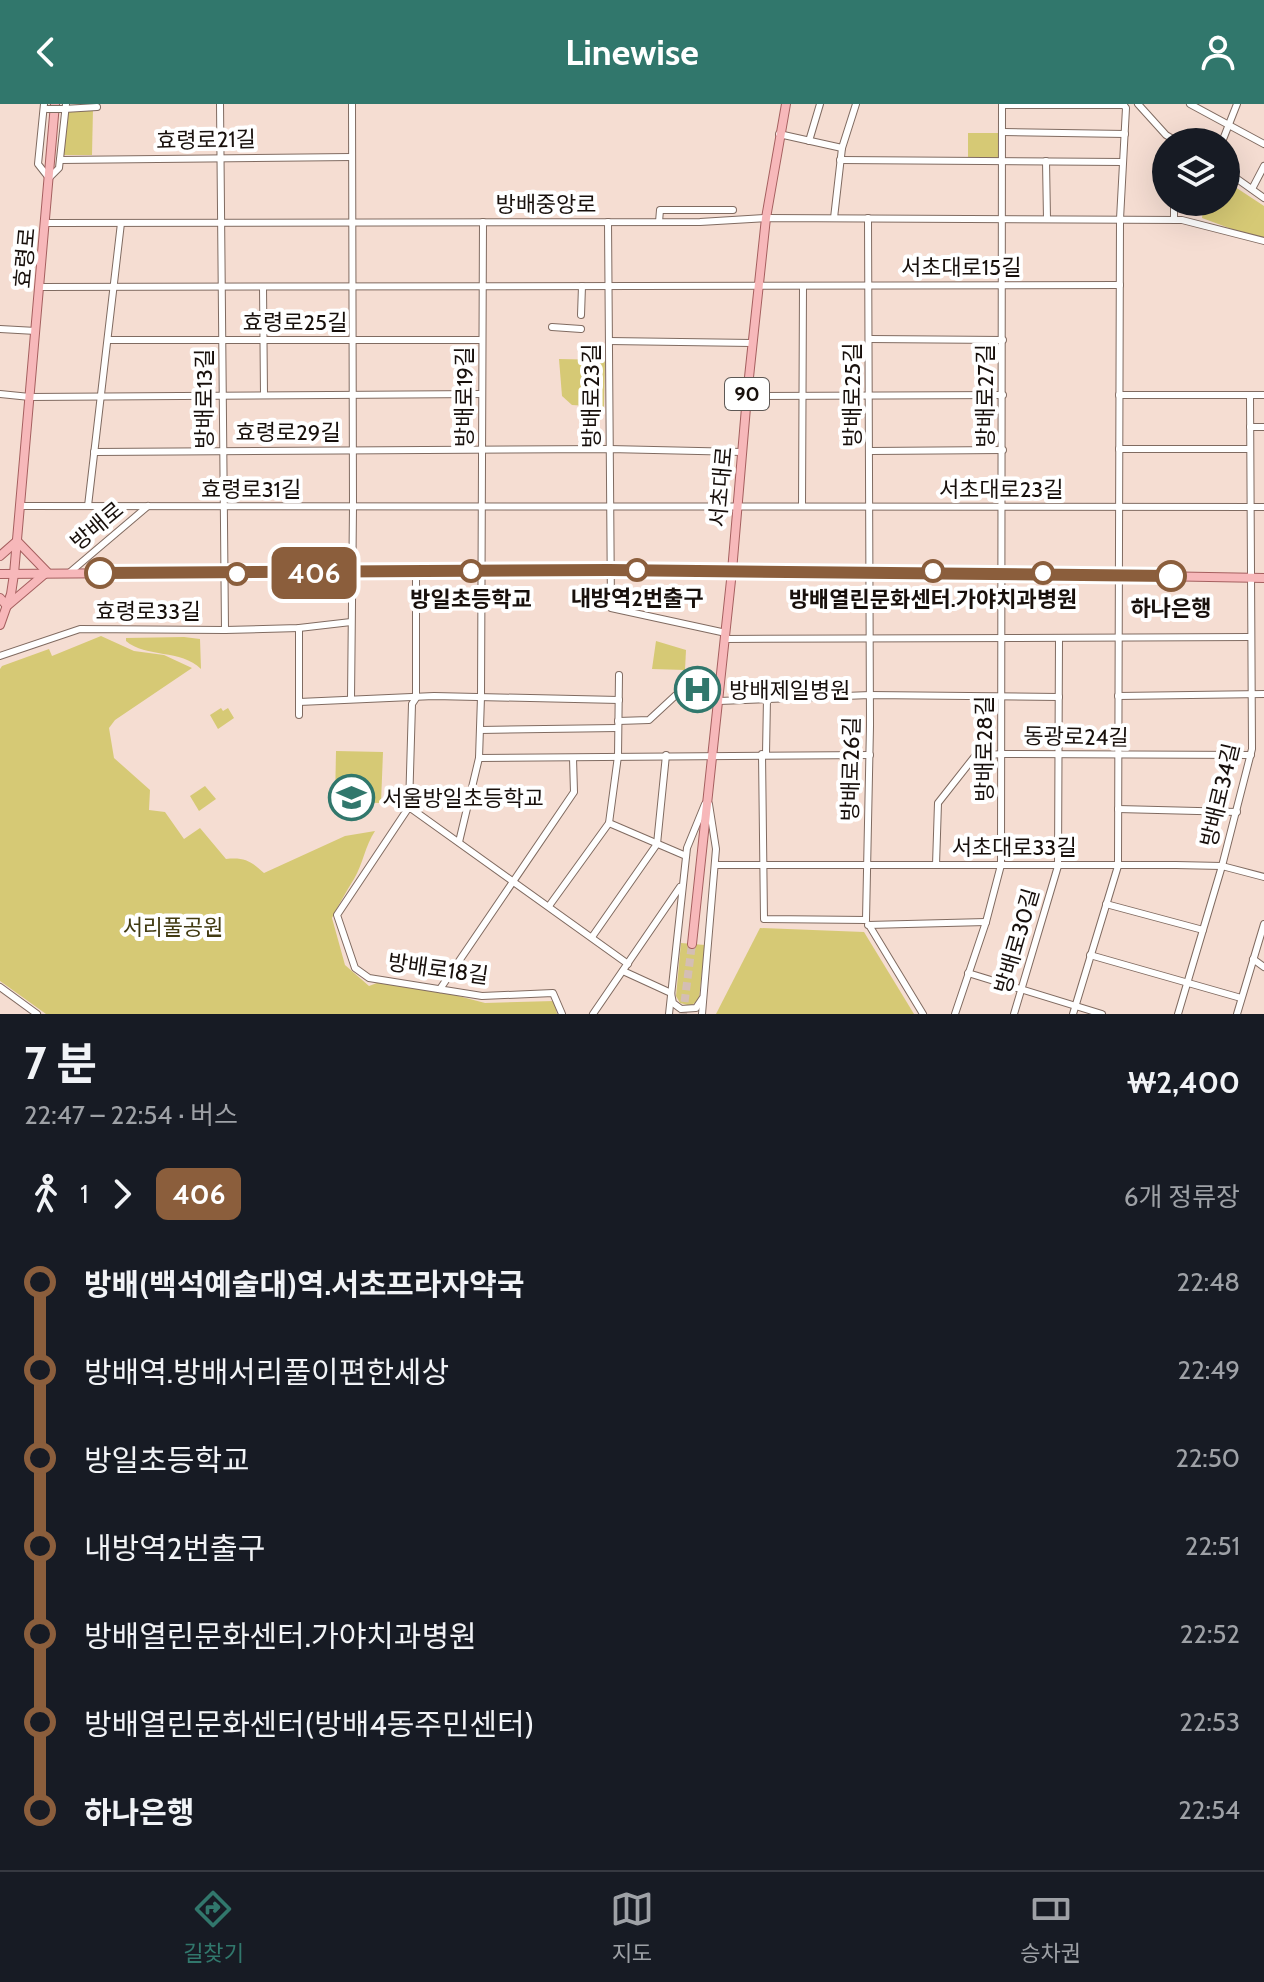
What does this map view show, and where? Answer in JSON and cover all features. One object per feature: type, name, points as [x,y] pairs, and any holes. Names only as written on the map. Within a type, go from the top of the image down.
[{"type":"main road","name":"서초대로","points":[[692,944],[726,636],[752,343],[766,218],[786,104]]},
{"type":"main road","name":"효령로","points":[[0,625],[14,574],[55,107]]},
{"type":"main road","points":[[0,556],[17,541],[47,572],[7,606],[0,598]]},
{"type":"main road","name":"방배로","points":[[0,574],[609,570],[1003,572],[1264,578]]},
{"type":"street","name":"방배로13길","points":[[220,104],[224,574]]},
{"type":"street","points":[[351,699],[352,104]]},
{"type":"street","points":[[809,141],[820,104]]},
{"type":"street","points":[[834,218],[842,148],[856,104]]},
{"type":"street","points":[[1002,105],[1124,108],[1139,104],[1160,128]]},
{"type":"street","points":[[1190,104],[1264,144]]},
{"type":"street","points":[[1229,126],[1237,104]]},
{"type":"street","name":"방배로27길","points":[[1002,105],[1003,572]]},
{"type":"street","points":[[55,107],[97,107]]},
{"type":"street","name":"효령로","points":[[49,178],[58,171],[60,160],[55,107]]},
{"type":"street","points":[[1073,1014],[1118,866],[1120,219],[1124,108]]},
{"type":"street","points":[[1003,132],[1125,134]]},
{"type":"street","points":[[779,134],[842,148]]},
{"type":"street","name":"효령로21길","points":[[60,160],[352,157]]},
{"type":"street","points":[[840,160],[1123,162]]},
{"type":"street","points":[[1046,161],[1047,219]]},
{"type":"street","points":[[1252,189],[1264,166]]},
{"type":"street","points":[[1240,181],[1264,198]]},
{"type":"street","points":[[659,222],[660,210],[733,210]]},
{"type":"street","name":"방배로25길","points":[[868,218],[870,571]]},
{"type":"street","name":"방배중앙로","points":[[46,223],[1120,219],[1174,220],[1264,241]]},
{"type":"street","name":"방배로19길","points":[[459,842],[479,758],[483,571],[483,222]]},
{"type":"street","name":"방배로23길","points":[[608,222],[611,608],[726,636]]},
{"type":"street","points":[[88,506],[121,223]]},
{"type":"street","name":"서초대로15길","points":[[41,287],[1120,285]]},
{"type":"street","points":[[581,315],[582,286]]},
{"type":"street","points":[[802,506],[803,286]]},
{"type":"street","points":[[263,287],[264,395]]},
{"type":"street","points":[[552,327],[581,329]]},
{"type":"street","points":[[0,329],[36,331]]},
{"type":"street","points":[[869,339],[1003,340]]},
{"type":"street","name":"효령로25길","points":[[108,340],[482,340]]},
{"type":"street","points":[[609,341],[752,343]]},
{"type":"street","points":[[0,394],[30,397],[482,394]]},
{"type":"street","points":[[747,396],[1003,395]]},
{"type":"street","points":[[1119,395],[1264,395]]},
{"type":"street","name":"방배로34길","points":[[1178,1014],[1251,755],[1250,395]]},
{"type":"street","points":[[1250,427],[1264,427]]},
{"type":"street","name":"효령로29길","points":[[94,452],[609,449],[743,452]]},
{"type":"street","points":[[1119,449],[1250,449]]},
{"type":"street","points":[[870,451],[1003,450]]},
{"type":"street","name":"효령로31길","points":[[20,506],[609,507]]},
{"type":"street","name":"방배로","points":[[69,573],[148,506]]},
{"type":"street","name":"서초대로23길","points":[[609,507],[1264,507]]},
{"type":"street","name":"방배로26길","points":[[867,922],[870,571]]},
{"type":"street","points":[[416,572],[416,698],[412,704],[409,807],[592,937],[625,968],[671,993],[673,1003],[686,1011],[699,1005],[703,996]]},
{"type":"street","name":"방배로28길","points":[[955,1014],[986,922],[1001,865],[1003,572]]},
{"type":"street","points":[[224,574],[225,630]]},
{"type":"street","name":"효령로33길","points":[[0,656],[80,629],[225,630],[299,628],[351,622]]},
{"type":"street","points":[[299,628],[299,715]]},
{"type":"street","points":[[726,636],[870,639],[1251,637]]},
{"type":"street","name":"방배로30길","points":[[1014,1014],[1058,866],[1059,638]]},
{"type":"street","points":[[549,906],[609,823],[618,756],[619,675]]},
{"type":"street","points":[[1118,696],[1264,694]]},
{"type":"street","points":[[480,730],[649,720],[676,695],[719,701],[870,695],[1059,697]]},
{"type":"street","points":[[299,702],[481,697],[619,700]]},
{"type":"street","points":[[767,698],[764,919],[986,922]]},
{"type":"street","points":[[592,937],[657,844],[666,755]]},
{"type":"street","points":[[479,758],[870,755]]},
{"type":"street","name":"동광로24길","points":[[936,865],[938,803],[975,756],[1251,755]]},
{"type":"street","points":[[439,989],[574,792],[573,758]]},
{"type":"street","name":"서초대로","points":[[669,1014],[686,856],[708,797]]},
{"type":"street","name":"서초대로","points":[[702,1014],[716,849],[708,797]]},
{"type":"street","name":"방배로18길","points":[[409,807],[337,915],[355,968],[369,978],[482,996],[553,993],[562,1014]]},
{"type":"street","points":[[1118,809],[1237,812]]},
{"type":"street","points":[[609,823],[686,856]]},
{"type":"street","name":"서초대로33길","points":[[715,865],[1222,866],[1264,877]]},
{"type":"street","points":[[593,1014],[682,884]]},
{"type":"street","points":[[1106,904],[1203,930]]},
{"type":"street","points":[[867,922],[923,1014]]},
{"type":"street","points":[[1237,1014],[1264,924]]},
{"type":"street","points":[[1090,955],[1241,998]]},
{"type":"street","points":[[1253,959],[1264,967]]},
{"type":"street","points":[[968,973],[1102,1014]]},
{"type":"street","points":[[0,987],[37,1014]]},
{"type":"green space","points":[[93,108],[92,155],[62,155],[65,110]]},
{"type":"green space","points":[[968,133],[1001,133],[1001,160],[968,159]]},
{"type":"green space","points":[[1240,190],[1264,206],[1264,241],[1202,218],[1240,216]]},
{"type":"green space","points":[[559,359],[605,360],[604,407],[572,405],[562,396]]},
{"type":"green space","name":"서리풀공원","points":[[101,636],[134,651],[164,655],[192,668],[115,720],[109,728],[114,758],[150,790],[149,810],[165,812],[184,839],[200,828],[226,859],[247,861],[264,873],[345,836],[375,831],[357,873],[332,918],[345,965],[369,986],[390,978],[485,1003],[554,1001],[557,1014],[46,1014],[0,981],[0,669],[49,649],[52,656]]},
{"type":"green space","points":[[126,638],[200,639],[201,669],[184,659],[143,650],[126,641]]},
{"type":"green space","points":[[656,641],[686,650],[685,670],[652,669]]},
{"type":"green space","points":[[221,708],[223,711],[228,708],[234,718],[218,729],[210,715]]},
{"type":"green space","points":[[336,751],[383,752],[381,803],[335,802]]},
{"type":"green space","points":[[205,786],[216,799],[199,811],[190,796]]},
{"type":"green space","points":[[760,928],[864,932],[914,1014],[716,1014]]},
{"type":"green space","points":[[681,943],[705,945],[699,999],[691,1006],[680,1003],[676,996]]},
{"type":"tunnel","points":[[683,1014],[692,944]]},
{"type":"bus line","name":"406","points":[[100,573],[609,570],[1171,576]]},
{"type":"place","name":"내방역2번출구","points":[[637,570]]},
{"type":"place","name":"방일초등학교","points":[[471,571]]},
{"type":"place","name":"방배열린문화센터.가야치과병원","points":[[933,571]]},
{"type":"place","name":"하나은행","points":[[1171,576]]},
{"type":"place","name":"방배제일병원","points":[[698,690]]},
{"type":"place","name":"서울방일초등학교","points":[[351,798]]}]
